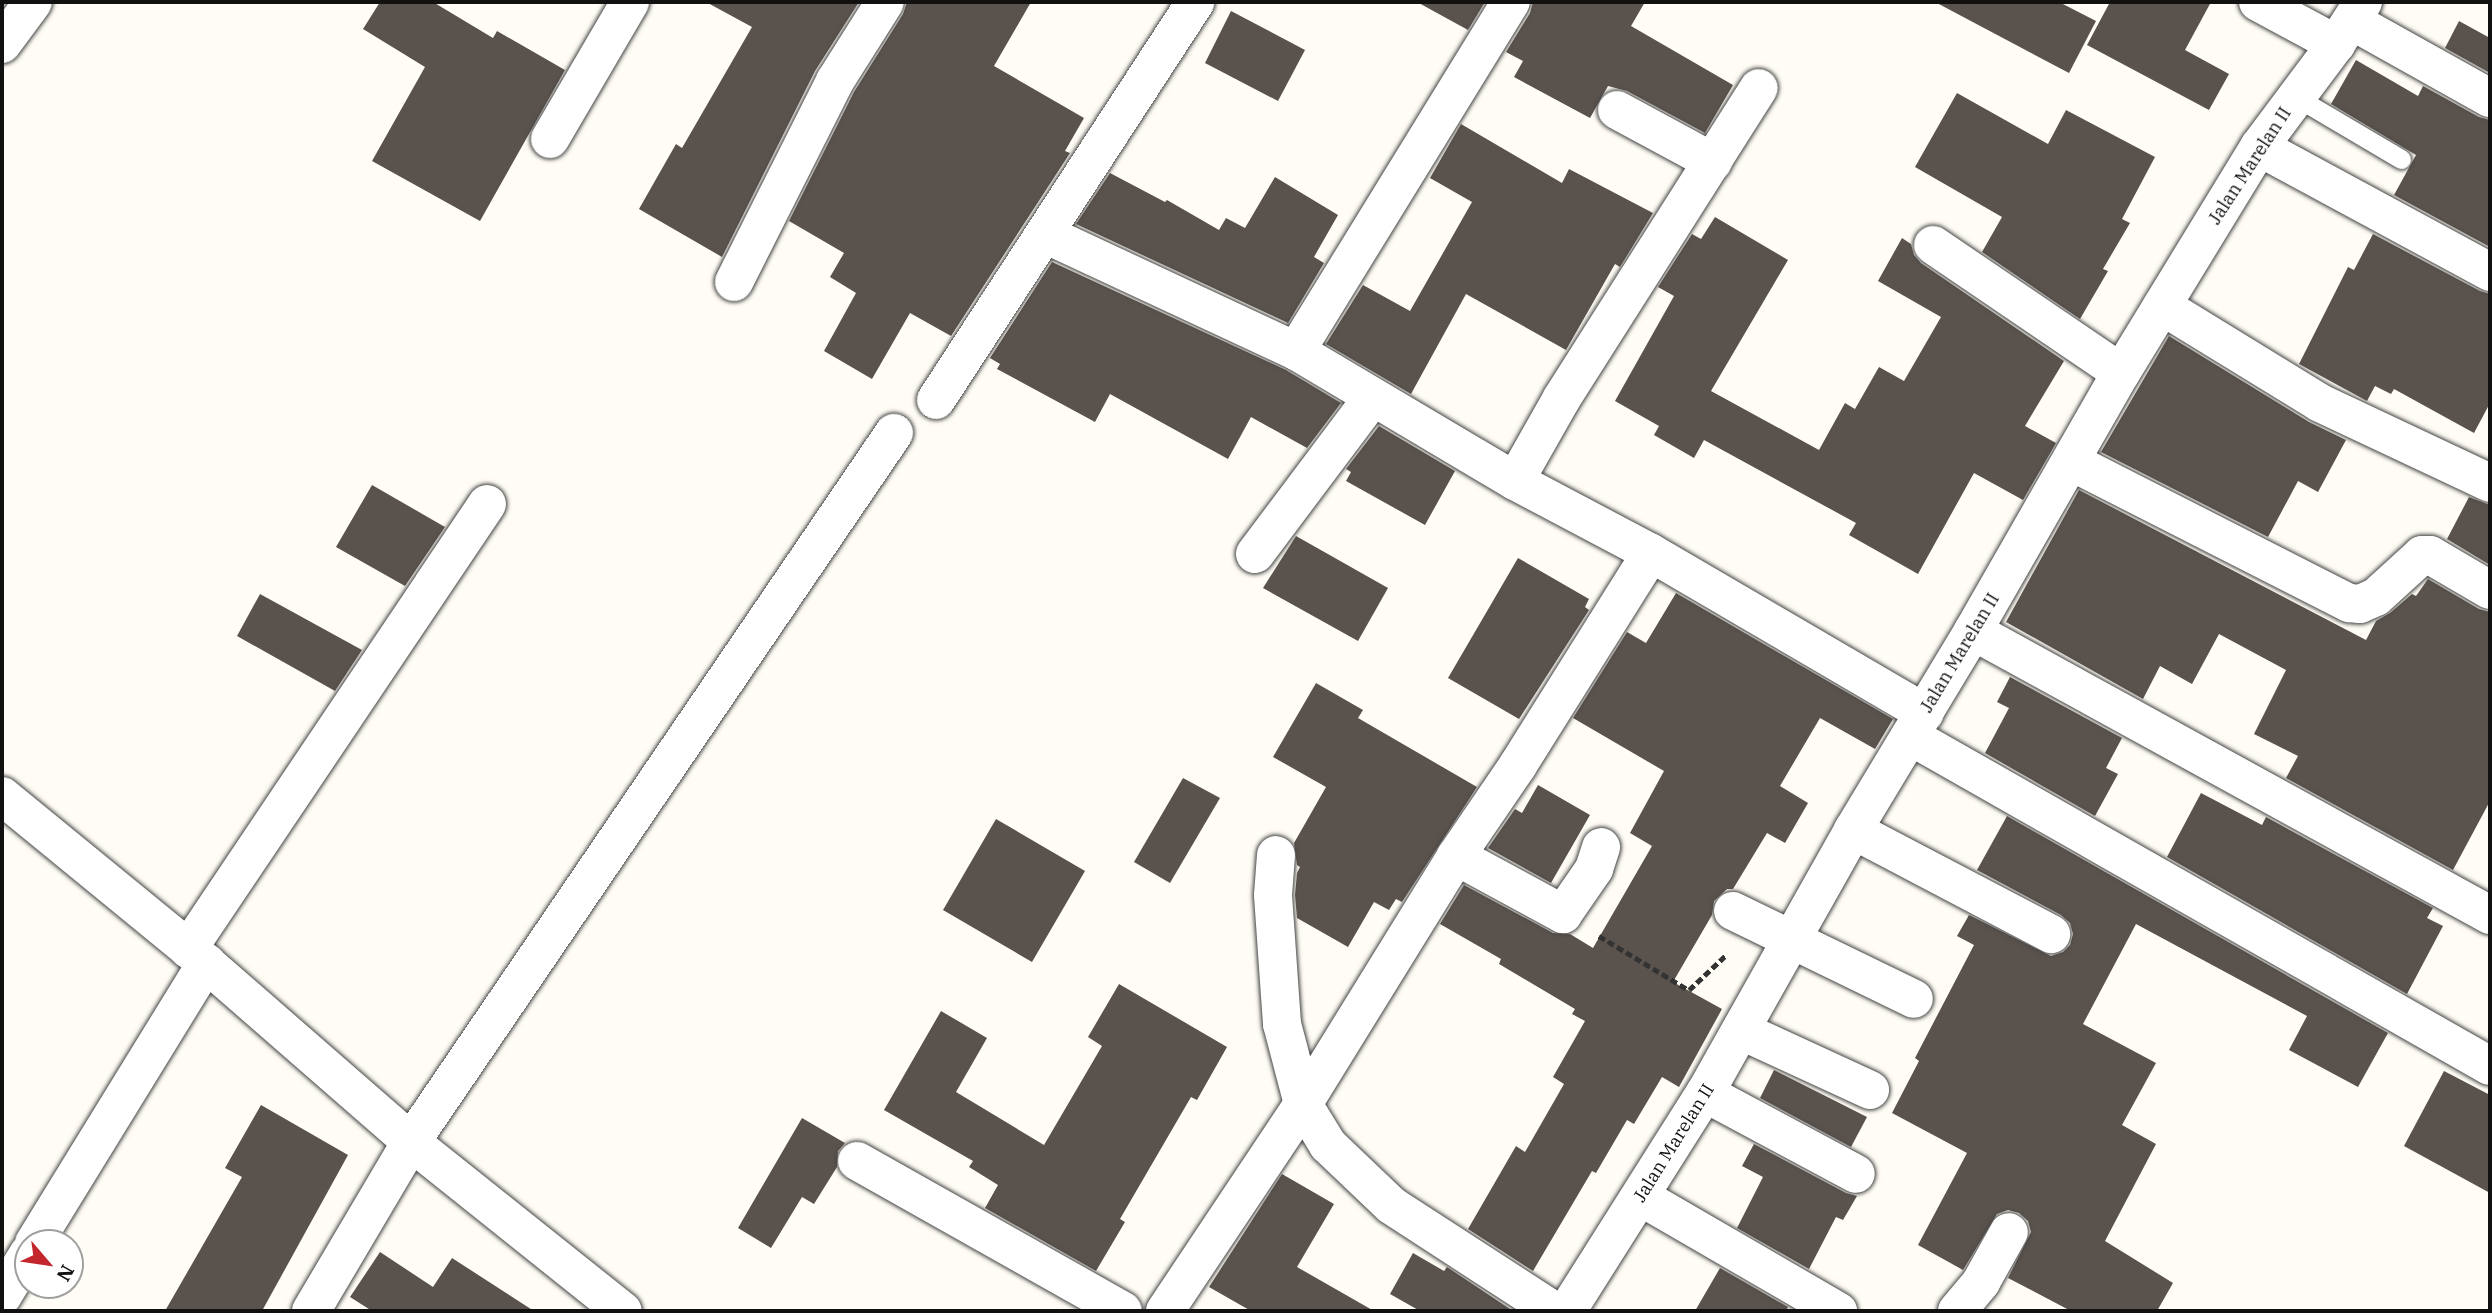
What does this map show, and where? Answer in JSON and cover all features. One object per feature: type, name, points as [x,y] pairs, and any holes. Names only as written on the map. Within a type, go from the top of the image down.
[{"type":"street","points":[[2,44],[33,2]]},
{"type":"street","points":[[550,139],[630,2]]},
{"type":"street","points":[[734,282],[835,81],[886,2]]},
{"type":"street","points":[[936,400],[1195,2]]},
{"type":"street","points":[[1296,351],[1511,2]]},
{"type":"street","points":[[2258,2],[2350,22],[2490,98]]},
{"type":"street","name":"Jalan Marelan II","points":[[1567,1311],[1706,1093],[1853,830],[1973,631],[2121,373],[2259,147],[2350,22]]},
{"type":"street","points":[[1515,481],[1562,398],[1759,88]]},
{"type":"street","points":[[1617,110],[1713,162]]},
{"type":"street","points":[[2259,147],[2490,272]]},
{"type":"street","points":[[1045,234],[1296,351],[1515,481],[1651,553],[1917,724],[2490,1066]]},
{"type":"street","points":[[1933,245],[2121,373]]},
{"type":"street","points":[[2162,306],[2320,403],[2490,484]]},
{"type":"street","points":[[1255,554],[1373,397]]},
{"type":"street","points":[[311,1311],[411,1142],[894,433]]},
{"type":"street","points":[[2072,462],[2348,603],[2360,604],[2376,597],[2422,555],[2430,555],[2490,590]]},
{"type":"street","points":[[42,1229],[197,956],[487,504]]},
{"type":"street","points":[[1165,1311],[1303,1104],[1456,856],[1518,765],[1651,553]]},
{"type":"street","points":[[1973,631],[2490,915]]},
{"type":"street","points":[[2,796],[197,956],[411,1142],[623,1311]]},
{"type":"street","points":[[1853,830],[2050,933]]},
{"type":"street","points":[[1456,856],[1563,914],[1594,869],[1601,847]]},
{"type":"street","points":[[1276,855],[1273,895],[1282,1024],[1303,1104],[1328,1145],[1391,1205],[1554,1311]]},
{"type":"street","points":[[1733,911],[1914,999]]},
{"type":"street","points":[[1742,1031],[1870,1090]]},
{"type":"street","points":[[1706,1093],[1856,1174]]},
{"type":"street","points":[[857,1161],[1123,1311]]},
{"type":"street","points":[[1641,1197],[1838,1311]]},
{"type":"street","points":[[1957,1311],[1981,1282],[2009,1232]]},
{"type":"street","points":[[2,1297],[14,1277]]},
{"type":"lane","points":[[2296,97],[2401,159]]},
{"type":"path","points":[[1563,914],[1689,990]]},
{"type":"building","points":[[380,2],[433,2],[493,38],[497,31],[565,70],[480,221],[372,161],[425,67],[363,29]]},
{"type":"building","points":[[706,2],[859,2],[815,71],[722,257],[639,209],[676,144],[682,148],[752,27]]},
{"type":"building","points":[[907,2],[1031,2],[994,66],[1084,118],[1065,151],[1070,153],[951,336],[910,313],[872,379],[824,351],[856,293],[830,277],[844,253],[789,221],[854,92],[903,14]]},
{"type":"building","points":[[1417,2],[1485,2],[1468,30]]},
{"type":"building","points":[[1533,2],[1645,2],[1631,26],[1733,85],[1705,133],[1627,91],[1608,86],[1590,118],[1514,77],[1523,61],[1506,52],[1530,13]]},
{"type":"building","points":[[1935,2],[2059,2],[2096,21],[2069,73]]},
{"type":"building","points":[[2110,2],[2211,2],[2185,50],[2229,74],[2209,110],[2087,45]]},
{"type":"building","points":[[1231,11],[1305,50],[1278,101],[1205,63]]},
{"type":"building","points":[[2459,21],[2490,38],[2490,73],[2445,48]]},
{"type":"building","points":[[2356,60],[2418,96],[2423,86],[2479,117],[2490,120],[2490,247],[2394,195],[2416,155],[2331,104]]},
{"type":"building","points":[[1957,93],[2048,144],[2066,110],[2155,157],[2122,219],[2130,223],[2103,269],[2108,271],[2080,319],[1982,252],[2002,217],[1915,167]]},
{"type":"building","points":[[1461,124],[1562,183],[1569,169],[1653,213],[1620,267],[1615,264],[1566,350],[1466,294],[1411,394],[1326,344],[1363,285],[1410,311],[1472,202],[1430,178]]},
{"type":"building","points":[[1110,173],[1165,202],[1167,200],[1219,230],[1226,218],[1245,228],[1275,177],[1338,215],[1314,257],[1324,263],[1288,323],[1076,224]]},
{"type":"building","points":[[1715,217],[1788,260],[1711,391],[1819,450],[1845,403],[1855,409],[1879,367],[1904,381],[1941,317],[1878,281],[1902,238],[1911,244],[1914,255],[1921,263],[2064,361],[2025,426],[2056,443],[2023,500],[1974,473],[1918,574],[1849,535],[1856,523],[1704,440],[1694,458],[1654,435],[1659,426],[1615,401],[1674,296],[1658,287],[1692,234],[1701,239]]},
{"type":"building","points":[[2373,234],[2490,294],[2490,403],[2474,433],[2394,389],[2391,394],[2375,386],[2367,401],[2299,364],[2348,267],[2354,270]]},
{"type":"building","points":[[1052,262],[1286,370],[1341,403],[1307,448],[1251,417],[1228,459],[1110,394],[1095,422],[997,369],[1000,364],[990,358]]},
{"type":"building","points":[[2169,336],[2309,422],[2346,440],[2318,492],[2298,481],[2268,537],[2101,452]]},
{"type":"building","points":[[1379,426],[1455,471],[1425,525],[1346,481],[1351,472],[1346,469]]},
{"type":"building","points":[[372,485],[445,527],[405,586],[336,547]]},
{"type":"building","points":[[2079,490],[2366,640],[2376,621],[2412,594],[2416,596],[2428,579],[2479,609],[2490,612],[2490,801],[2453,870],[2286,778],[2298,756],[2254,734],[2286,670],[2219,634],[2192,684],[2160,666],[2143,699],[2006,622]]},
{"type":"building","points":[[2469,497],[2490,505],[2490,565],[2447,539]]},
{"type":"building","points":[[1296,536],[1388,588],[1358,641],[1263,588]]},
{"type":"building","points":[[1518,558],[1589,599],[1585,607],[1589,610],[1519,719],[1448,678]]},
{"type":"building","points":[[1676,593],[1893,719],[1875,749],[1820,718],[1780,786],[1808,803],[1785,843],[1767,833],[1733,889],[1727,889],[1714,901],[1712,915],[1673,982],[1722,1009],[1679,1087],[1662,1077],[1634,1124],[1627,1120],[1596,1173],[1592,1171],[1533,1271],[1468,1229],[1516,1146],[1525,1152],[1564,1084],[1553,1077],[1585,1021],[1572,1014],[1575,1009],[1499,964],[1501,959],[1440,924],[1464,885],[1553,933],[1570,934],[1593,948],[1652,846],[1630,833],[1664,771],[1573,718],[1627,632],[1646,643]]},
{"type":"building","points":[[260,594],[362,650],[335,691],[237,636]]},
{"type":"building","points":[[2010,677],[2122,738],[2106,768],[2118,774],[2095,816],[1985,753],[2009,708],[1997,702]]},
{"type":"building","points":[[1316,683],[1363,710],[1358,718],[1477,787],[1402,902],[1396,899],[1389,910],[1374,902],[1348,947],[1297,918],[1295,895],[1300,867],[1297,865],[1294,843],[1326,787],[1273,757]]},
{"type":"building","points":[[1183,778],[1220,798],[1170,883],[1134,862]]},
{"type":"building","points":[[1538,785],[1590,815],[1551,883],[1488,848],[1515,809],[1522,813]]},
{"type":"building","points":[[2201,793],[2262,825],[2266,817],[2433,908],[2427,918],[2443,926],[2407,994],[2167,857]]},
{"type":"building","points":[[2007,816],[2388,1033],[2358,1087],[2289,1050],[2307,1016],[2136,924],[2083,1024],[2156,1063],[2122,1125],[2156,1144],[2105,1241],[2173,1283],[2157,1311],[2071,1311],[2008,1278],[2031,1232],[2028,1221],[2019,1213],[2008,1210],[1997,1214],[1963,1270],[1918,1245],[1967,1153],[1892,1113],[1919,1061],[1915,1058],[1974,945],[1957,936],[1969,915],[2051,956],[2063,952],[2070,945],[2073,934],[2070,923],[2061,915],[1977,870]]},
{"type":"building","points":[[996,819],[1085,871],[1032,962],[943,910]]},
{"type":"building","points":[[1119,984],[1227,1047],[1197,1100],[1191,1097],[1120,1219],[1125,1222],[1096,1271],[985,1208],[998,1185],[969,1167],[973,1161],[884,1110],[941,1011],[987,1038],[956,1092],[1044,1145],[1102,1046],[1088,1037]]},
{"type":"building","points":[[1774,1070],[1867,1117],[1851,1147],[1760,1098]]},
{"type":"building","points":[[2444,1071],[2490,1095],[2490,1193],[2404,1146]]},
{"type":"building","points":[[261,1105],[348,1155],[262,1311],[165,1311],[242,1177],[225,1168]]},
{"type":"building","points":[[802,1118],[845,1143],[838,1151],[837,1167],[814,1204],[802,1197],[771,1248],[738,1228]]},
{"type":"building","points":[[1754,1144],[1846,1193],[1857,1196],[1843,1220],[1836,1217],[1809,1269],[1737,1228],[1763,1177],[1742,1166]]},
{"type":"building","points":[[1282,1174],[1334,1204],[1297,1267],[1374,1311],[1251,1311],[1209,1287]]},
{"type":"building","points":[[380,1252],[433,1287],[452,1258],[534,1311],[372,1311],[350,1297]]},
{"type":"building","points":[[1413,1253],[1444,1271],[1447,1267],[1513,1311],[1420,1311],[1390,1294]]},
{"type":"building","points":[[1720,1268],[1788,1307],[1786,1311],[1695,1311]]}]
